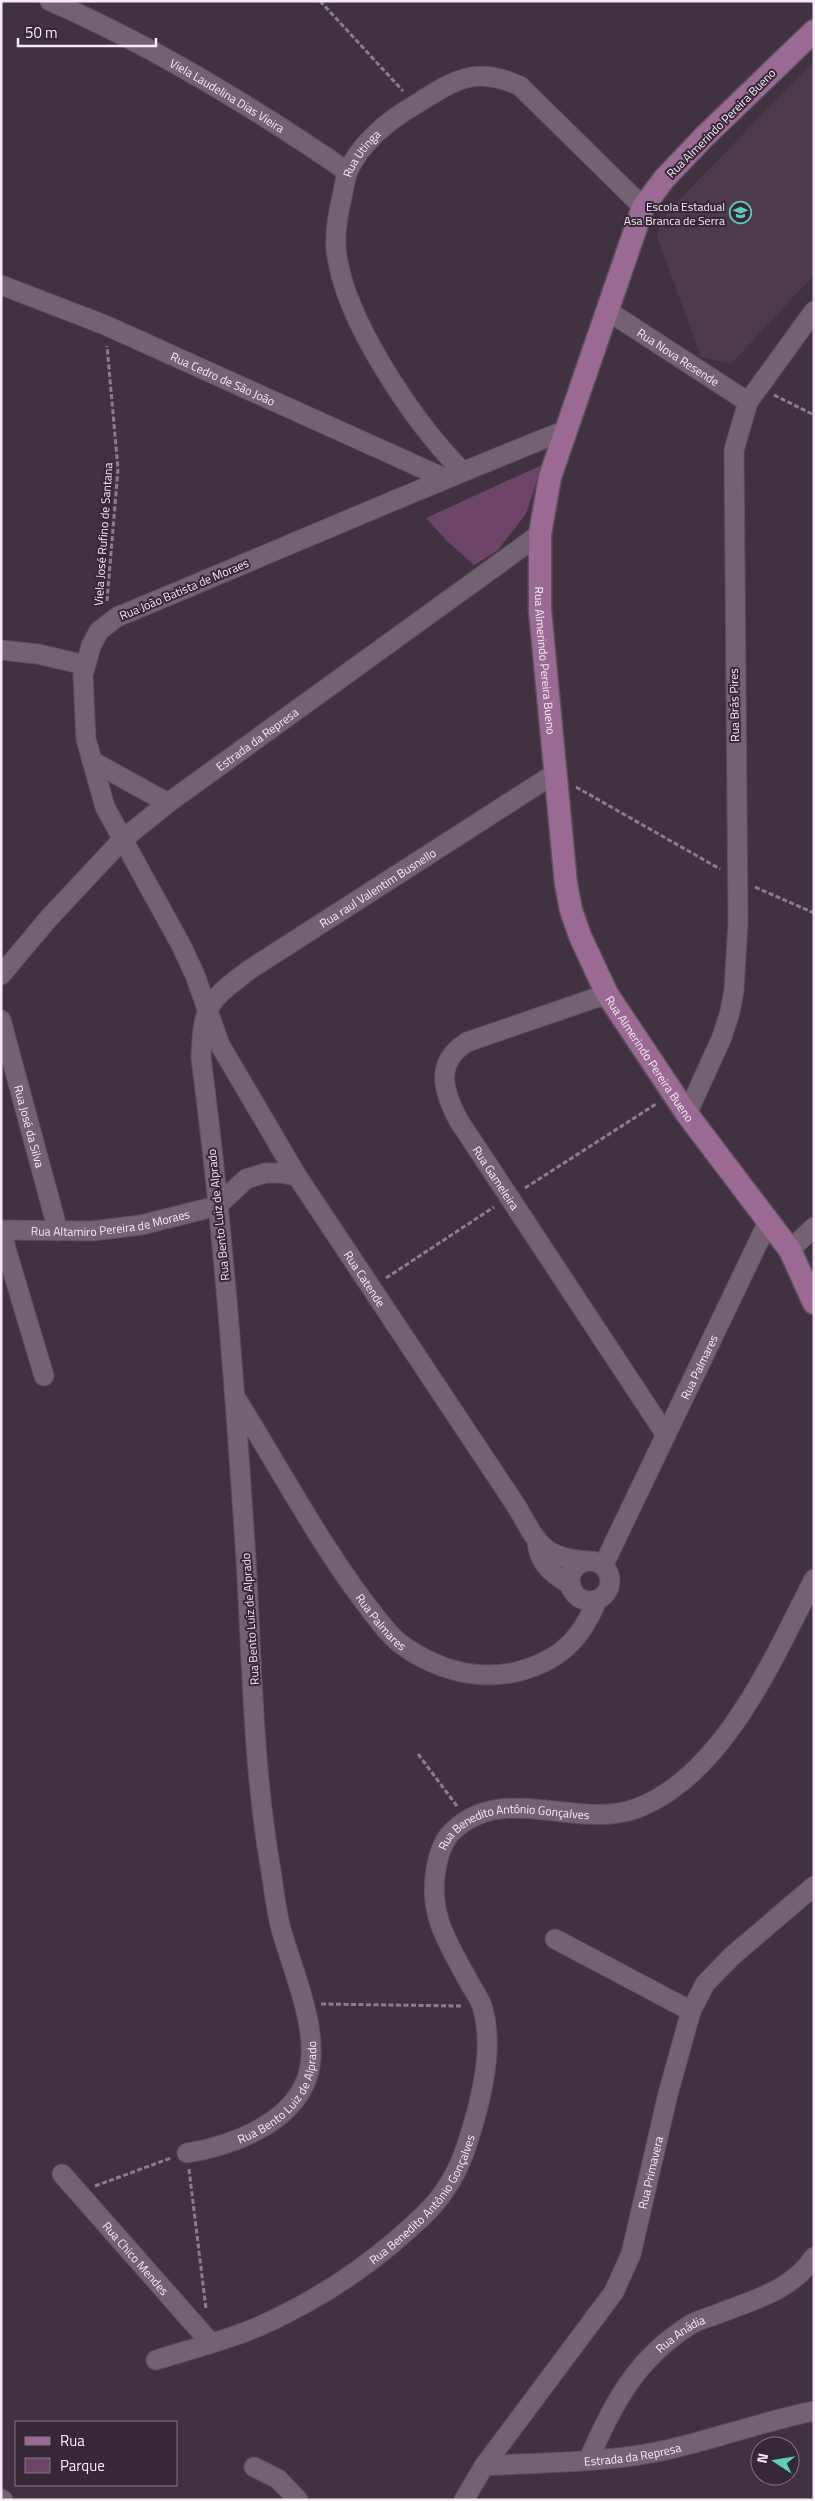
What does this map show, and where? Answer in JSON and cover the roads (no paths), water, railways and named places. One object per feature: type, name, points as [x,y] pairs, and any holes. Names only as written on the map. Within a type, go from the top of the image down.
[{"type":"main road","name":"Rua Almerindo Pereira Bueno","points":[[814,31],[704,137],[664,179],[643,207],[550,477],[540,534],[540,610],[554,774],[571,910],[580,936],[608,994],[687,1114],[790,1250],[814,1303]]},
{"type":"street","name":"Viela Laudelina Dias Vieira","points":[[50,1],[81,14],[177,66],[303,142],[348,172]]},
{"type":"street","name":"Rua Utinga","points":[[462,471],[417,419],[361,326],[346,290],[336,250],[338,216],[348,172],[368,140],[394,118],[446,86],[485,74],[500,77],[520,86],[643,207]]},
{"type":"street","name":"Rua Cedro de São João","points":[[1,285],[105,325],[444,478]]},
{"type":"street","name":"Rua Nova Resende","points":[[608,310],[748,402]]},
{"type":"street","name":"Rua Brás Pires","points":[[687,1114],[722,1037],[730,1012],[734,990],[738,922],[732,469],[737,435],[748,402],[814,311]]},
{"type":"street","name":"Rua João Batista de Moraes","points":[[206,1008],[195,975],[181,945],[105,807],[86,738],[83,701],[85,665],[99,631],[105,624],[117,617],[380,508],[444,478],[566,430]]},
{"type":"street","name":"Estrada da Represa","points":[[1,976],[49,918],[122,840],[168,803],[540,534]]},
{"type":"street","points":[[1,650],[38,654],[85,665]]},
{"type":"street","points":[[92,761],[168,803]]},
{"type":"street","name":"Rua raul Valentim Busnello","points":[[206,1008],[222,991],[249,970],[554,774]]},
{"type":"street","name":"Rua Gameleira","points":[[608,994],[467,1042],[456,1049],[446,1066],[446,1090],[459,1121],[666,1435]]},
{"type":"street","name":"Rua Catende","points":[[206,1008],[220,1046],[297,1176],[517,1507],[537,1542],[550,1553],[569,1560],[595,1563]]},
{"type":"street","name":"Rua Bento Luiz de Alprado","points":[[187,2152],[226,2144],[261,2129],[283,2113],[307,2079],[313,2046],[280,1925],[269,1858],[260,1779],[236,1398],[201,1058],[206,1008]]},
{"type":"street","name":"Rua José da Silva","points":[[1,1020],[58,1231]]},
{"type":"street","points":[[217,1206],[246,1180],[265,1173],[281,1172],[297,1176]]},
{"type":"street","name":"Rua Altamiro Pereira de Moraes","points":[[1,1231],[92,1231],[141,1225],[217,1206]]},
{"type":"street","name":"Rua Palmares","points":[[595,1563],[666,1435],[768,1222]]},
{"type":"street","points":[[790,1250],[814,1227]]},
{"type":"street","points":[[1,1231],[44,1376]]},
{"type":"street","name":"Rua Palmares","points":[[236,1398],[346,1577],[373,1612],[402,1644],[434,1664],[464,1674],[506,1674],[531,1668],[552,1659],[586,1626],[597,1600],[608,1591],[610,1585],[608,1571],[595,1563],[575,1568],[572,1574],[571,1585]]},
{"type":"street","name":"Rua Catende","points":[[537,1542],[538,1553],[544,1564],[553,1574],[571,1585]]},
{"type":"street","name":"Rua Benedito Antônio Gonçalves","points":[[156,2360],[258,2327],[345,2281],[427,2212],[445,2191],[459,2167],[482,2091],[487,2040],[483,2007],[447,1946],[438,1922],[433,1886],[438,1858],[447,1838],[466,1819],[500,1808],[527,1808],[589,1816],[613,1814],[632,1810],[668,1793],[711,1751],[741,1717],[814,1579]]},
{"type":"street","points":[[571,1585],[579,1597],[590,1601],[597,1600]]},
{"type":"street","name":"Rua Primavera","points":[[484,2466],[614,2292],[631,2254],[668,2094],[691,2011],[705,1984],[732,1956],[814,1886]]},
{"type":"street","points":[[555,1939],[691,2011]]},
{"type":"street","name":"Rua Chico Mendes","points":[[62,2174],[210,2342]]},
{"type":"street","name":"Rua Anádia","points":[[589,2459],[604,2424],[626,2384],[657,2350],[691,2324],[775,2291],[805,2271],[814,2257]]},
{"type":"street","name":"Estrada da Represa","points":[[484,2466],[589,2459],[665,2450],[781,2418],[814,2411]]},
{"type":"street","points":[[464,2500],[484,2466]]},
{"type":"street","points":[[254,2467],[278,2479],[298,2500]]},
{"type":"place","name":"Escola Estadual Asa Branca de Serra","points":[[741,213]]}]
